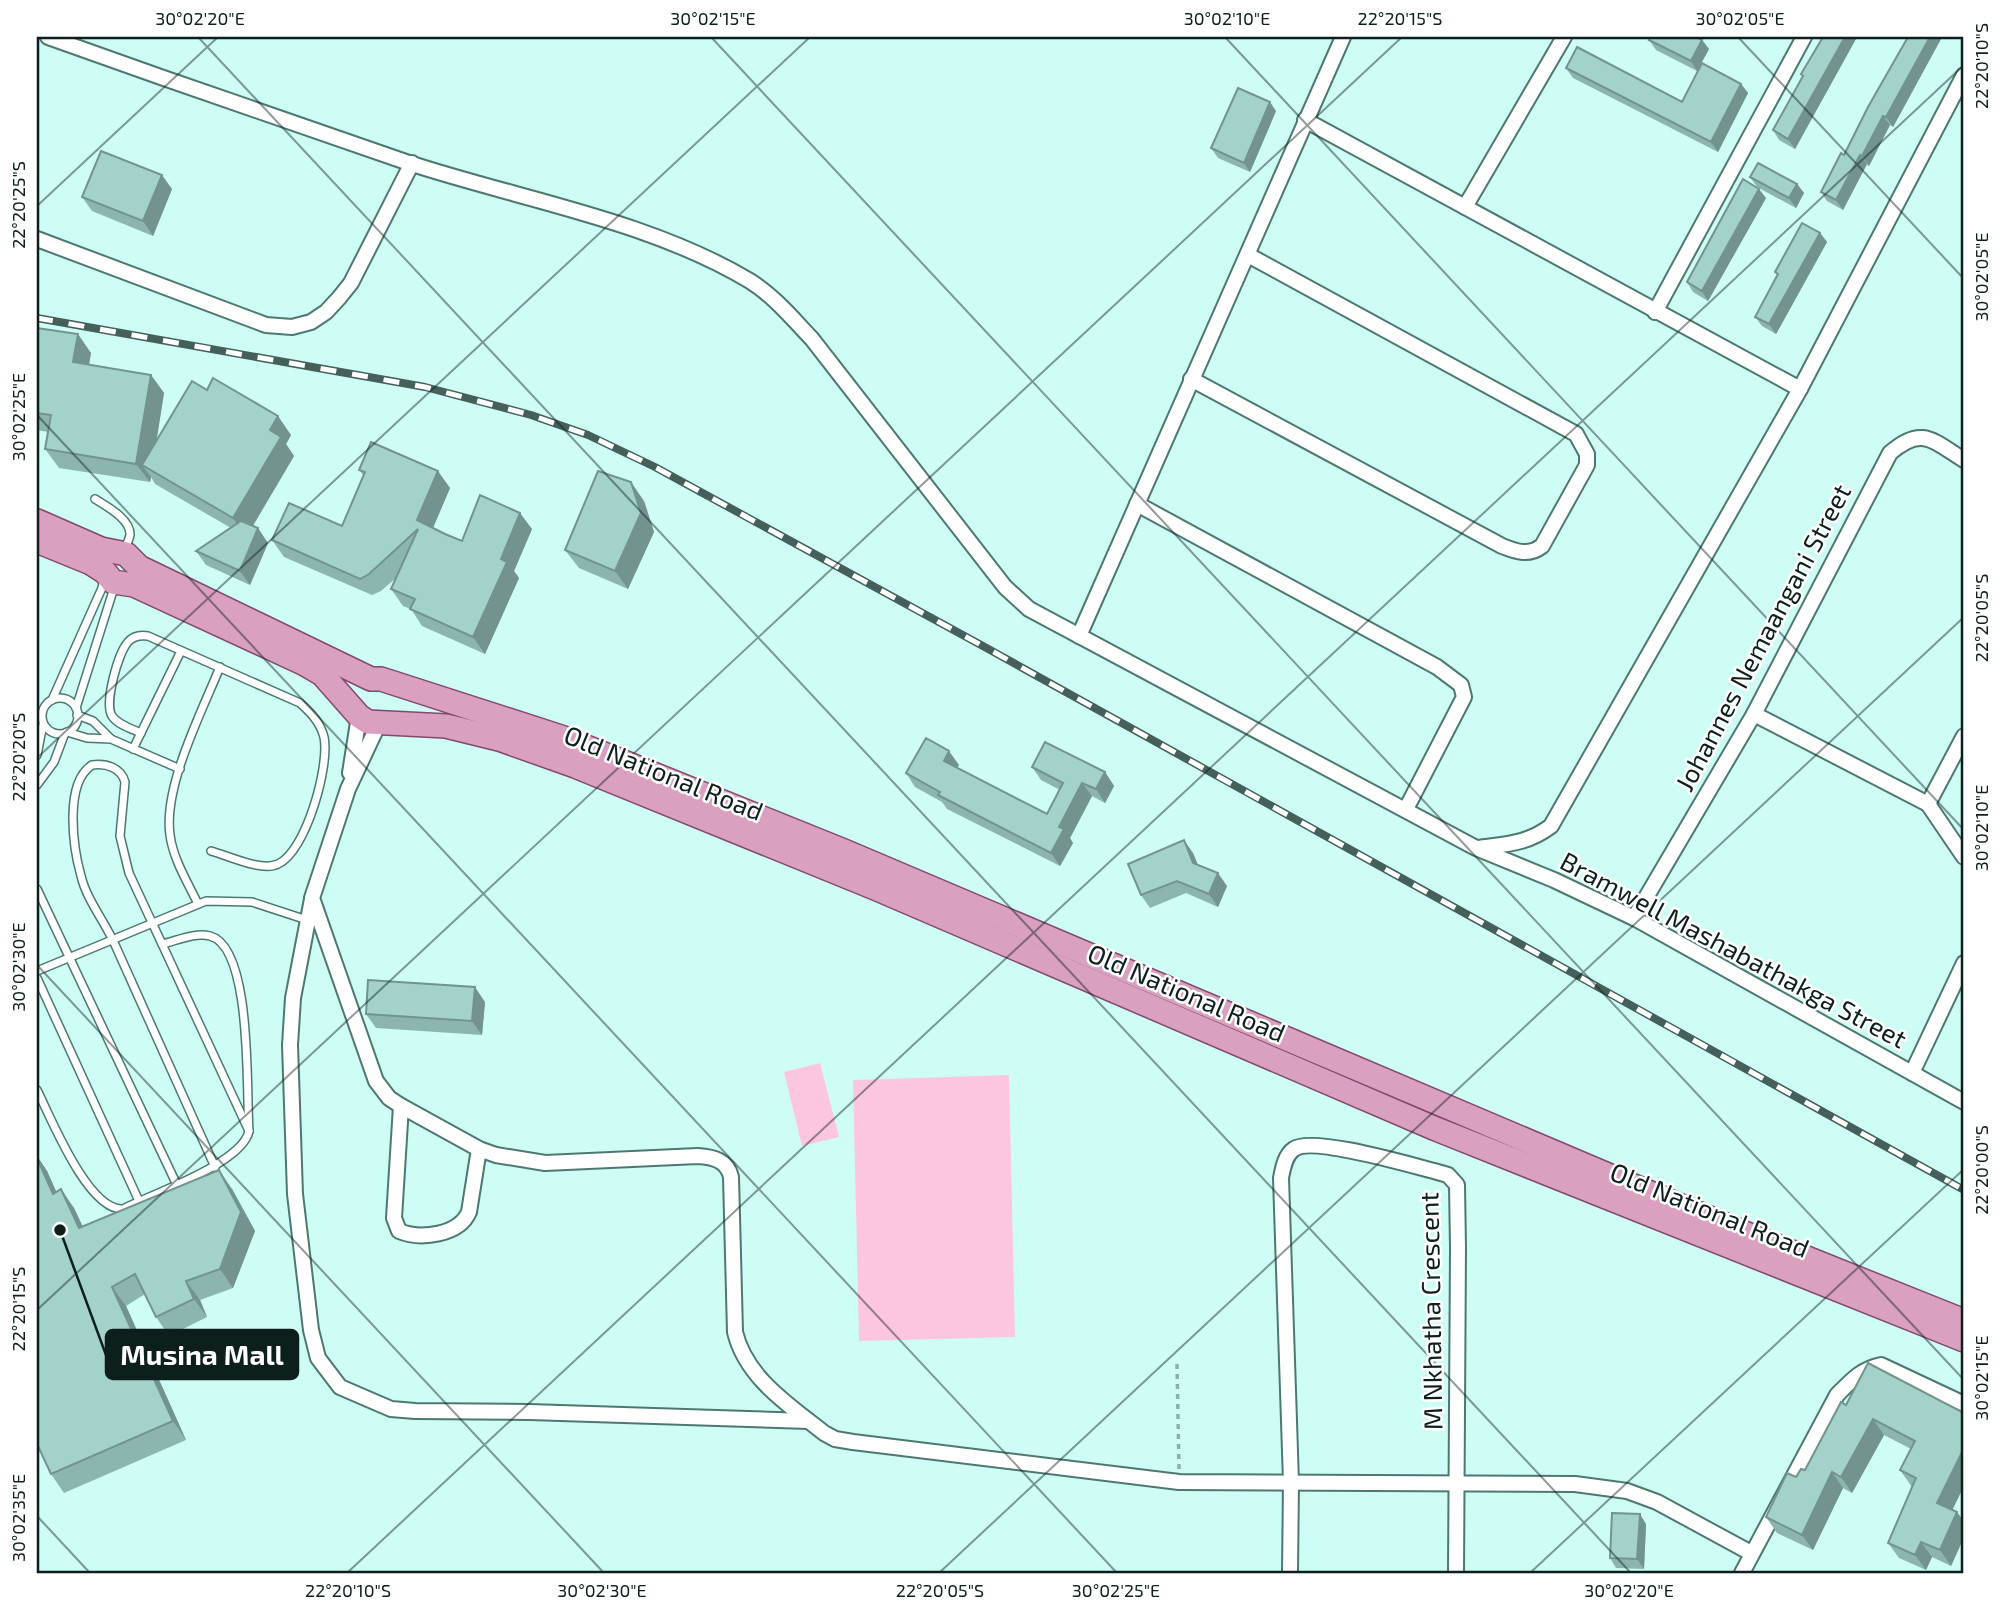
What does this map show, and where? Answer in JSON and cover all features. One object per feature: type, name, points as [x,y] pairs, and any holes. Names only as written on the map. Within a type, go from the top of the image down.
[{"type":"main road","name":"Old National Road","points":[[37,521],[118,568],[322,674],[369,718],[446,726],[499,739],[576,766],[875,888],[1436,1129],[1964,1340]]},
{"type":"main road","name":"Old National Road","points":[[37,541],[91,563],[118,568],[140,567],[380,681],[564,738],[844,851],[1754,1237],[1964,1321]]},
{"type":"main road","points":[[380,681],[396,690],[396,709],[391,717],[369,718],[354,696],[363,682],[380,681]]},
{"type":"street","name":"Bramwell Mashabathakga Street","points":[[48,37],[412,163],[627,227],[705,258],[752,282],[785,310],[812,340],[1005,587],[1029,609],[1476,848],[1555,880],[1634,918],[1964,1102]]},
{"type":"street","points":[[1079,636],[1343,37]]},
{"type":"street","points":[[1465,207],[1564,37]]},
{"type":"street","points":[[1655,312],[1804,37]]},
{"type":"street","points":[[1476,848],[1536,838],[1551,827],[1800,389],[1964,75]]},
{"type":"street","points":[[1305,120],[1800,389]]},
{"type":"street","points":[[37,239],[265,325],[292,327],[311,322],[326,312],[351,283],[412,163]]},
{"type":"street","points":[[1191,379],[1515,551],[1534,552],[1542,546],[1587,465],[1587,454],[1576,434],[1248,255]]},
{"type":"street","name":"Johannes Nemaangani Street","points":[[1634,918],[1754,714],[1890,453],[1909,438],[1919,436],[1964,460]]},
{"type":"street","points":[[1137,504],[1437,667],[1461,685],[1464,697],[1406,809]]},
{"type":"street","points":[[1754,714],[1928,804],[1964,857]]},
{"type":"street","points":[[369,718],[312,898],[293,998],[289,1045],[295,1194],[311,1330],[318,1359],[340,1387],[391,1409],[808,1421]]},
{"type":"street","points":[[348,789],[369,718]]},
{"type":"street","points":[[1928,804],[1964,736]]},
{"type":"street","points":[[312,898],[376,1081],[389,1098],[401,1106],[478,1149],[518,1160],[545,1163],[698,1156],[720,1160],[729,1170],[731,1177],[735,1332],[739,1348],[757,1375],[808,1421],[835,1439],[1179,1482],[1575,1484],[1627,1491],[1674,1510],[1751,1553]]},
{"type":"street","points":[[1912,1073],[1964,963]]},
{"type":"street","points":[[401,1106],[394,1218],[399,1231],[408,1234],[443,1233],[465,1222],[469,1212],[478,1149]]},
{"type":"street","name":"M Nkhatha Crescent","points":[[1290,1573],[1292,1482],[1281,1178],[1284,1163],[1293,1149],[1303,1145],[1327,1146],[1434,1171],[1448,1175],[1457,1185],[1456,1573]]},
{"type":"street","points":[[1742,1573],[1837,1395],[1867,1368],[1881,1365],[1890,1367],[1964,1404]]},
{"type":"lane","points":[[37,787],[54,762],[66,732],[73,728],[118,568],[130,536],[129,527],[108,506],[95,499]]},
{"type":"lane","points":[[37,755],[43,710],[50,701],[102,588],[118,568]]},
{"type":"lane","points":[[141,733],[119,723],[113,718],[108,707],[109,694],[125,647],[130,640],[145,635],[300,703],[310,712],[323,734],[325,759],[303,835],[296,847],[280,864],[263,867],[211,851]]},
{"type":"lane","points":[[133,749],[181,651]]},
{"type":"lane","points":[[198,904],[170,835],[175,782],[220,667]]},
{"type":"lane","points":[[37,701],[66,699],[77,712],[93,721],[111,739],[180,769]]},
{"type":"lane","points":[[41,721],[54,733],[66,732],[87,738],[111,739]]},
{"type":"lane","points":[[215,1167],[113,939],[81,879],[77,860],[74,797],[80,776],[92,765],[110,766],[123,776],[125,793],[120,836],[129,873],[249,1131]]},
{"type":"lane","points":[[37,775],[37,787]]},
{"type":"lane","points":[[37,889],[176,1184]]},
{"type":"lane","points":[[37,971],[206,901],[251,902],[307,920]]},
{"type":"lane","points":[[37,1090],[90,1189],[111,1208],[123,1209],[215,1167],[238,1151],[249,1131],[245,1018],[241,989],[232,962],[222,944],[211,936],[195,936],[162,944]]},
{"type":"lane","points":[[37,978],[139,1201]]},
{"type":"path","points":[[1177,1364],[1179,1482]]},
{"type":"shaded area","points":[[820,1063],[839,1137],[802,1146],[784,1072]]},
{"type":"shaded area","points":[[1009,1075],[1015,1337],[859,1341],[853,1080]]},
{"type":"building","points":[[1651,37],[1696,37],[1702,40],[1691,61],[1649,40]]},
{"type":"building","points":[[1823,37],[1845,37],[1788,139],[1773,130]]},
{"type":"building","points":[[1908,37],[1930,37],[1836,200],[1821,192]]},
{"type":"building","points":[[1577,47],[1682,102],[1702,63],[1741,84],[1711,142],[1566,68]]},
{"type":"building","points":[[1238,88],[1270,102],[1244,163],[1211,148]]},
{"type":"building","points":[[101,151],[162,175],[143,221],[82,197]]},
{"type":"building","points":[[1758,163],[1797,184],[1789,198],[1750,177]]},
{"type":"building","points":[[1743,179],[1759,189],[1702,291],[1687,282]]},
{"type":"building","points":[[1802,223],[1820,233],[1769,324],[1755,317],[1778,274],[1775,272]]},
{"type":"building","points":[[37,328],[78,334],[73,362],[151,375],[136,464],[45,449],[51,415],[37,413]]},
{"type":"building","points":[[213,378],[278,416],[270,430],[281,437],[233,518],[142,465],[192,381],[207,390]]},
{"type":"building","points":[[371,442],[438,471],[417,520],[445,534],[462,541],[480,495],[520,513],[501,559],[507,562],[473,637],[410,609],[415,599],[391,589],[418,529],[360,579],[272,540],[289,503],[342,526],[365,472],[359,470]]},
{"type":"building","points":[[598,471],[631,482],[641,513],[615,571],[565,550]]},
{"type":"building","points":[[241,521],[258,528],[240,571],[196,551]]},
{"type":"building","points":[[926,738],[949,751],[944,761],[1047,814],[1063,783],[1032,767],[1045,742],[1105,772],[1096,789],[1082,783],[1059,827],[1064,829],[1051,853],[938,795],[940,792],[906,773]]},
{"type":"building","points":[[1184,840],[1193,863],[1218,873],[1209,894],[1177,881],[1141,895],[1128,864]]},
{"type":"building","points":[[368,980],[475,987],[472,1021],[366,1014]]},
{"type":"building","points":[[37,1158],[53,1194],[61,1189],[79,1228],[219,1170],[241,1212],[220,1269],[186,1281],[194,1299],[156,1317],[135,1274],[112,1287],[173,1421],[51,1474],[37,1444]]},
{"type":"building","points":[[1868,1363],[1964,1413],[1964,1448],[1937,1503],[1957,1512],[1940,1550],[1921,1542],[1915,1555],[1888,1543],[1916,1478],[1900,1470],[1915,1441],[1873,1419],[1841,1477],[1832,1472],[1802,1535],[1766,1517],[1787,1473],[1796,1477],[1801,1469],[1805,1470],[1841,1402],[1846,1405]]},
{"type":"building","points":[[1612,1513],[1640,1514],[1637,1559],[1610,1558]]},
{"type":"railway","points":[[37,318],[425,387],[531,415],[588,435],[655,467],[992,651],[1964,1190]]},
{"type":"place","name":"Musina Mall","points":[[60,1230]]}]
